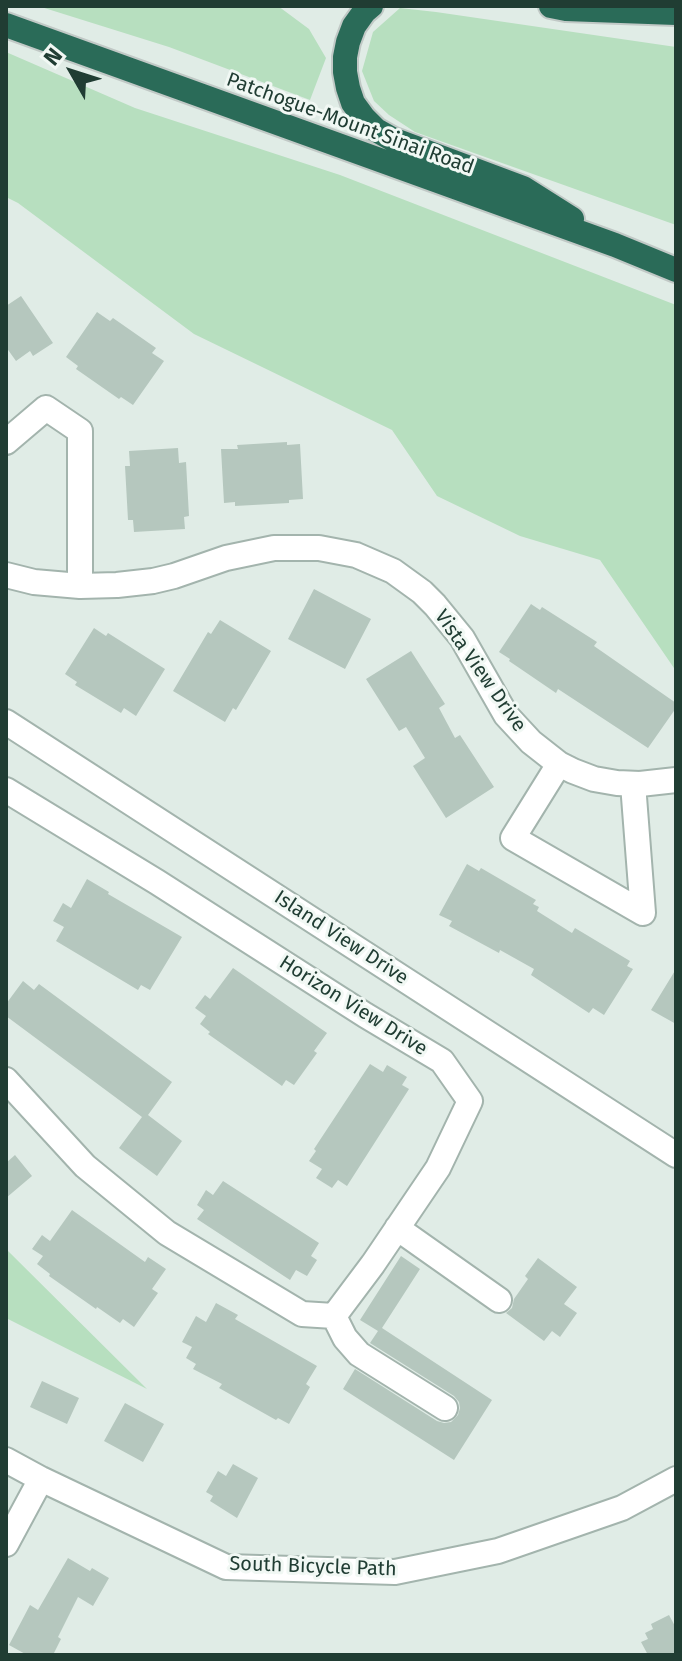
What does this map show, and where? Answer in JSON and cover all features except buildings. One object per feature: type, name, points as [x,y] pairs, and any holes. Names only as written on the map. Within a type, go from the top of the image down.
[{"type":"highway","points":[[371,6],[354,26],[348,42],[345,72],[353,103],[376,130],[392,139],[523,188],[615,245]]},
{"type":"highway","points":[[551,6],[676,12]]},
{"type":"highway","points":[[646,6],[676,12]]},
{"type":"highway","name":"Patchogue-Mount Sinai Road","points":[[6,25],[615,245],[676,270]]},
{"type":"street","points":[[6,442],[46,408],[80,431],[80,586]]},
{"type":"street","name":"Vista View Drive","points":[[6,575],[34,582],[117,585],[153,581],[226,558],[274,548],[319,548],[356,555],[393,571],[435,605],[462,638],[506,715],[531,742],[559,764],[594,779],[633,784],[676,780]]},
{"type":"street","name":"Island View Drive","points":[[6,722],[676,1155]]},
{"type":"street","points":[[559,764],[513,838],[643,913],[633,784]]},
{"type":"street","name":"Horizon View Drive","points":[[6,790],[442,1061],[470,1101],[438,1168],[334,1316]]},
{"type":"street","points":[[6,1080],[85,1166],[167,1233],[302,1314],[334,1316],[345,1338],[359,1354],[445,1408]]},
{"type":"street","points":[[397,1228],[499,1300]]},
{"type":"street","name":"South Bicycle Path","points":[[6,1460],[226,1567],[395,1572],[498,1551],[622,1508],[676,1479]]},
{"type":"street","points":[[6,1544],[41,1479]]},
{"type":"green space","points":[[38,6],[278,6],[309,29],[326,58],[310,100],[169,47]]},
{"type":"green space","points":[[400,8],[676,47],[676,225],[415,132],[389,115],[374,101],[362,71],[373,32]]},
{"type":"green space","points":[[6,52],[135,108],[340,175],[676,305],[676,671],[600,560],[520,536],[437,496],[392,430],[194,334],[6,197]]},
{"type":"green space","points":[[6,1249],[147,1389],[6,1318]]}]
